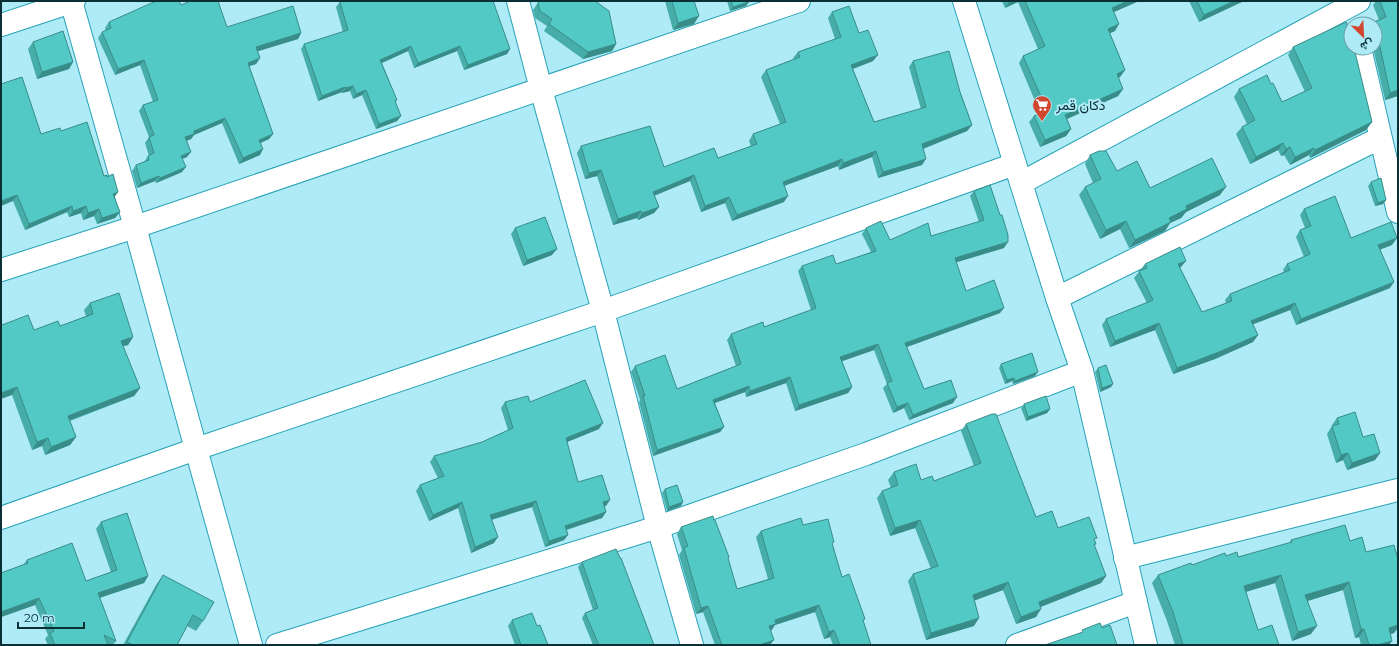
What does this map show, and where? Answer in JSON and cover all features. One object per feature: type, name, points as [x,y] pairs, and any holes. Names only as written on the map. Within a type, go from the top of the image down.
[{"type":"street","points":[[1,25],[72,1],[252,645]]},
{"type":"street","points":[[518,1],[603,311],[658,528],[692,645]]},
{"type":"street","points":[[1,270],[135,227],[799,1]]},
{"type":"street","points":[[964,1],[1057,298],[1082,371],[1146,645]]},
{"type":"street","points":[[1,518],[196,449],[603,311],[1018,174],[1353,8]]},
{"type":"street","points":[[1362,56],[1398,212]]},
{"type":"street","points":[[1057,298],[1380,138]]},
{"type":"street","points":[[278,645],[658,528],[866,454],[1082,371]]},
{"type":"street","points":[[1125,558],[1398,490]]},
{"type":"street","points":[[1017,645],[1136,602]]},
{"type":"building","points":[[156,1],[179,1],[181,5],[191,1],[218,1],[227,27],[293,6],[301,33],[256,47],[260,58],[248,63],[273,134],[259,140],[263,149],[243,158],[225,118],[194,131],[194,134],[185,137],[191,152],[181,156],[186,167],[160,178],[159,176],[141,183],[136,165],[149,160],[148,156],[154,153],[149,137],[154,135],[143,105],[158,100],[144,60],[118,69],[102,32],[111,28],[109,22]]},
{"type":"building","points":[[493,1],[510,49],[468,65],[460,46],[418,63],[411,46],[380,60],[397,100],[395,101],[401,116],[379,124],[366,90],[356,94],[353,86],[345,87],[322,96],[304,44],[348,30],[340,2]]},
{"type":"building","points":[[539,1],[595,1],[609,11],[616,44],[588,52],[549,24],[552,19],[540,11]]},
{"type":"building","points":[[672,1],[694,1],[699,16],[678,23]]},
{"type":"building","points":[[731,1],[749,1],[749,2],[733,7]]},
{"type":"building","points":[[1025,1],[1128,1],[1112,8],[1119,24],[1108,29],[1125,70],[1117,74],[1123,89],[1065,115],[1071,129],[1045,140],[1034,116],[1047,110],[1023,56],[1045,46]]},
{"type":"building","points":[[1197,1],[1234,1],[1204,15]]},
{"type":"building","points":[[1380,1],[1398,1],[1398,90],[1390,93],[1382,56],[1383,18],[1386,17]]},
{"type":"building","points":[[849,6],[859,33],[868,30],[878,55],[851,65],[874,122],[926,107],[913,61],[949,51],[960,92],[972,125],[922,144],[926,159],[883,172],[876,151],[843,163],[842,159],[783,182],[788,196],[737,215],[729,197],[705,206],[694,175],[653,192],[659,207],[642,213],[641,211],[618,219],[601,170],[589,173],[581,146],[650,126],[664,167],[714,148],[718,158],[757,144],[753,134],[786,122],[766,70],[800,57],[798,52],[841,37],[832,12]]},
{"type":"building","points":[[1343,23],[1343,56],[1356,56],[1372,122],[1315,150],[1314,148],[1295,157],[1290,147],[1286,149],[1283,143],[1256,157],[1242,127],[1255,120],[1239,89],[1267,75],[1271,84],[1273,83],[1282,102],[1312,88],[1293,47]]},
{"type":"building","points":[[63,31],[73,62],[42,72],[33,42]]},
{"type":"building","points":[[22,77],[41,134],[60,128],[61,131],[87,122],[104,176],[107,175],[107,177],[113,174],[118,192],[113,194],[120,212],[102,218],[99,209],[88,213],[86,206],[73,211],[72,206],[29,224],[17,195],[1,201],[1,84]]},
{"type":"building","points":[[1099,151],[1106,151],[1117,171],[1137,161],[1150,188],[1212,158],[1226,187],[1186,206],[1187,209],[1169,218],[1171,222],[1135,240],[1126,221],[1106,230],[1085,187],[1101,179],[1090,155]]},
{"type":"building","points":[[1381,178],[1386,200],[1378,203],[1371,182]]},
{"type":"building","points":[[990,185],[1000,215],[1002,215],[1008,235],[1008,242],[955,258],[966,291],[994,280],[1004,308],[905,343],[924,389],[951,380],[957,397],[913,415],[908,403],[897,407],[887,383],[892,381],[878,344],[840,357],[852,387],[799,405],[790,377],[750,391],[749,386],[713,400],[724,427],[657,450],[643,396],[645,396],[635,366],[665,355],[677,389],[741,364],[731,334],[763,322],[764,327],[816,308],[802,266],[833,255],[836,264],[876,251],[866,228],[881,221],[890,240],[928,223],[931,236],[984,220],[974,191]]},
{"type":"building","points":[[1335,196],[1351,238],[1391,222],[1397,238],[1378,245],[1394,282],[1301,319],[1295,303],[1251,321],[1258,335],[1177,368],[1159,323],[1115,341],[1106,319],[1153,300],[1139,271],[1147,268],[1145,264],[1180,247],[1186,261],[1178,264],[1202,312],[1232,301],[1230,294],[1290,270],[1287,264],[1310,254],[1300,230],[1311,226],[1304,209]]},
{"type":"building","points":[[545,217],[557,249],[527,260],[515,228]]},
{"type":"building","points":[[119,293],[133,337],[121,341],[140,388],[68,416],[76,437],[51,447],[48,438],[37,442],[17,387],[1,393],[1,324],[2,325],[28,315],[34,330],[58,321],[60,326],[93,314],[90,303]]},
{"type":"building","points":[[1032,353],[1038,372],[1015,381],[1014,378],[1007,380],[1001,364]]},
{"type":"building","points":[[1106,365],[1113,384],[1102,388],[1098,368]]},
{"type":"building","points":[[585,380],[603,423],[566,438],[578,482],[602,475],[610,500],[603,502],[606,512],[565,526],[568,535],[549,541],[536,501],[490,515],[498,537],[475,547],[462,502],[433,515],[420,485],[444,476],[434,456],[482,442],[513,428],[505,402],[528,396],[530,402]]},
{"type":"building","points":[[1046,396],[1050,409],[1028,417],[1024,404]]},
{"type":"building","points":[[1355,412],[1363,437],[1374,434],[1380,453],[1352,463],[1348,453],[1341,455],[1332,426],[1339,424],[1337,418]]},
{"type":"building","points":[[992,414],[996,414],[1036,517],[1052,511],[1058,528],[1089,517],[1097,538],[1094,539],[1096,544],[1094,544],[1106,576],[1039,602],[1041,609],[1021,617],[1008,582],[973,595],[979,618],[931,633],[913,574],[938,566],[920,520],[895,528],[882,491],[898,485],[894,472],[916,464],[921,480],[932,476],[934,481],[981,463],[966,424]]},
{"type":"building","points":[[677,485],[683,502],[669,507],[665,489]]},
{"type":"building","points":[[127,513],[148,576],[98,593],[116,641],[104,635],[108,645],[55,645],[50,633],[54,631],[39,598],[1,612],[1,573],[28,563],[27,560],[72,543],[86,581],[117,570],[101,522]]},
{"type":"building","points":[[713,516],[729,557],[728,558],[737,589],[774,578],[761,531],[801,518],[803,525],[828,519],[834,542],[832,543],[842,577],[849,574],[865,619],[863,620],[871,645],[840,645],[834,630],[829,632],[819,605],[775,620],[776,624],[769,626],[774,640],[759,645],[722,645],[708,606],[701,608],[684,548],[688,546],[681,527]]},
{"type":"building","points":[[1345,525],[1350,541],[1362,537],[1366,552],[1394,545],[1398,559],[1398,625],[1389,628],[1392,641],[1377,645],[1369,645],[1364,629],[1361,629],[1349,582],[1305,595],[1317,626],[1298,632],[1281,575],[1244,586],[1258,630],[1272,625],[1279,645],[1183,645],[1173,612],[1158,575],[1225,553],[1226,556],[1237,552],[1238,557]]},
{"type":"building","points":[[616,549],[621,558],[654,645],[599,645],[585,613],[598,608],[582,562]]},
{"type":"building","points":[[163,575],[214,602],[203,621],[193,615],[177,645],[133,645],[127,642]]},
{"type":"building","points":[[532,613],[537,626],[540,625],[548,645],[521,645],[512,620]]},
{"type":"building","points":[[1100,623],[1102,628],[1110,625],[1117,645],[1045,645],[1083,632],[1082,630]]},
{"type":"place","name":"دكان قمر","points":[[1042,122]]}]
